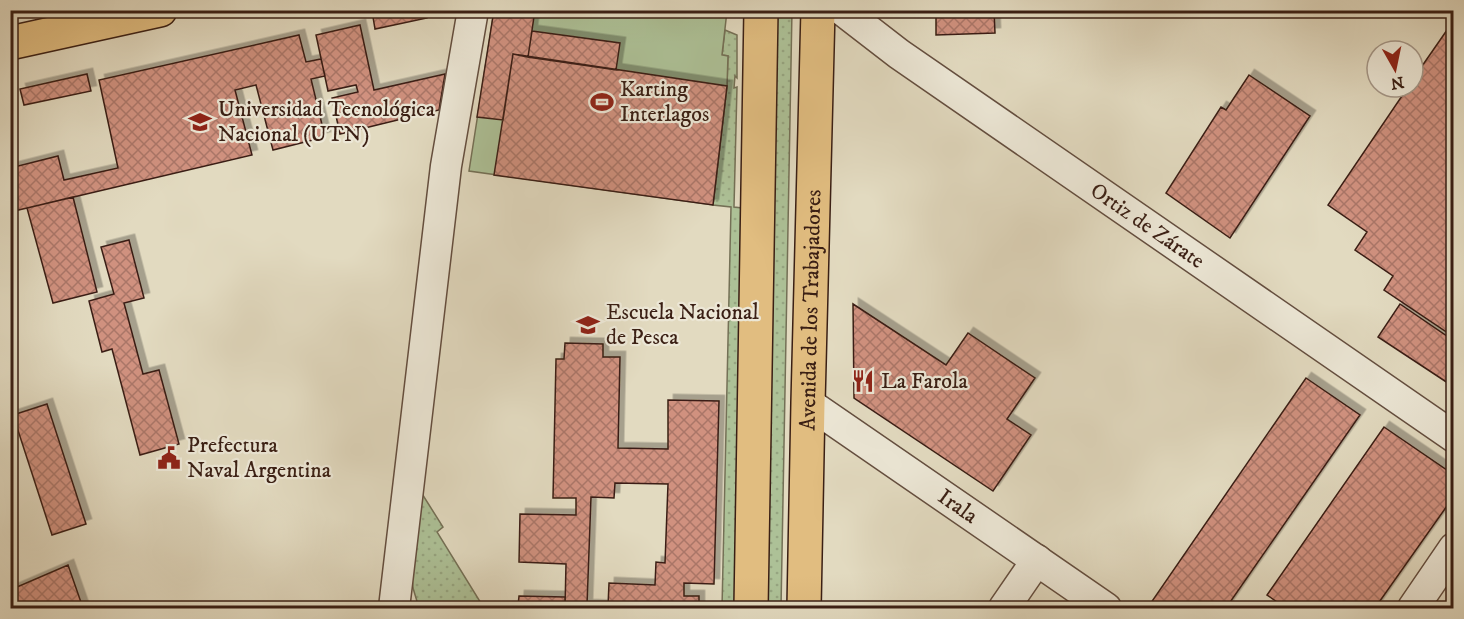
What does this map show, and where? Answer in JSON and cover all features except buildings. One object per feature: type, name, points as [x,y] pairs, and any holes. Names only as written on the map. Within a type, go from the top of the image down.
[{"type":"main road","points":[[10,43],[160,10]]},
{"type":"main road","points":[[751,609],[761,10]]},
{"type":"main road","name":"Avenida de los Trabajadores","points":[[804,609],[818,10]]},
{"type":"street","points":[[394,609],[446,166],[473,10]]},
{"type":"street","name":"Ortiz de Zárate","points":[[842,10],[899,54],[1454,437]]},
{"type":"street","name":"Irala","points":[[808,403],[1106,609]]},
{"type":"street","points":[[1413,609],[1454,548]]},
{"type":"street","points":[[1004,609],[1037,560]]},
{"type":"green space","points":[[792,10],[781,608],[766,608],[777,11]]},
{"type":"green space","name":"Karting Interlagos","points":[[494,11],[727,11],[722,55],[728,56],[727,86],[713,205],[469,171]]},
{"type":"green space","points":[[725,30],[737,35],[737,78],[735,76],[734,88],[737,87],[734,207],[742,208],[736,608],[722,608],[731,207],[713,205],[727,86],[728,56],[722,55]]},
{"type":"green space","points":[[419,489],[443,527],[437,532],[484,608],[419,608],[411,570]]},
{"type":"place","name":"Karting Interlagos","points":[[602,102]]},
{"type":"place","name":"Universidad Tecnológica Nacional (UTN)","points":[[200,122]]},
{"type":"place","name":"Escuela Nacional de Pesca","points":[[588,325]]},
{"type":"place","name":"La Farola","points":[[863,381]]},
{"type":"place","name":"Prefectura Naval Argentina","points":[[169,458]]}]
